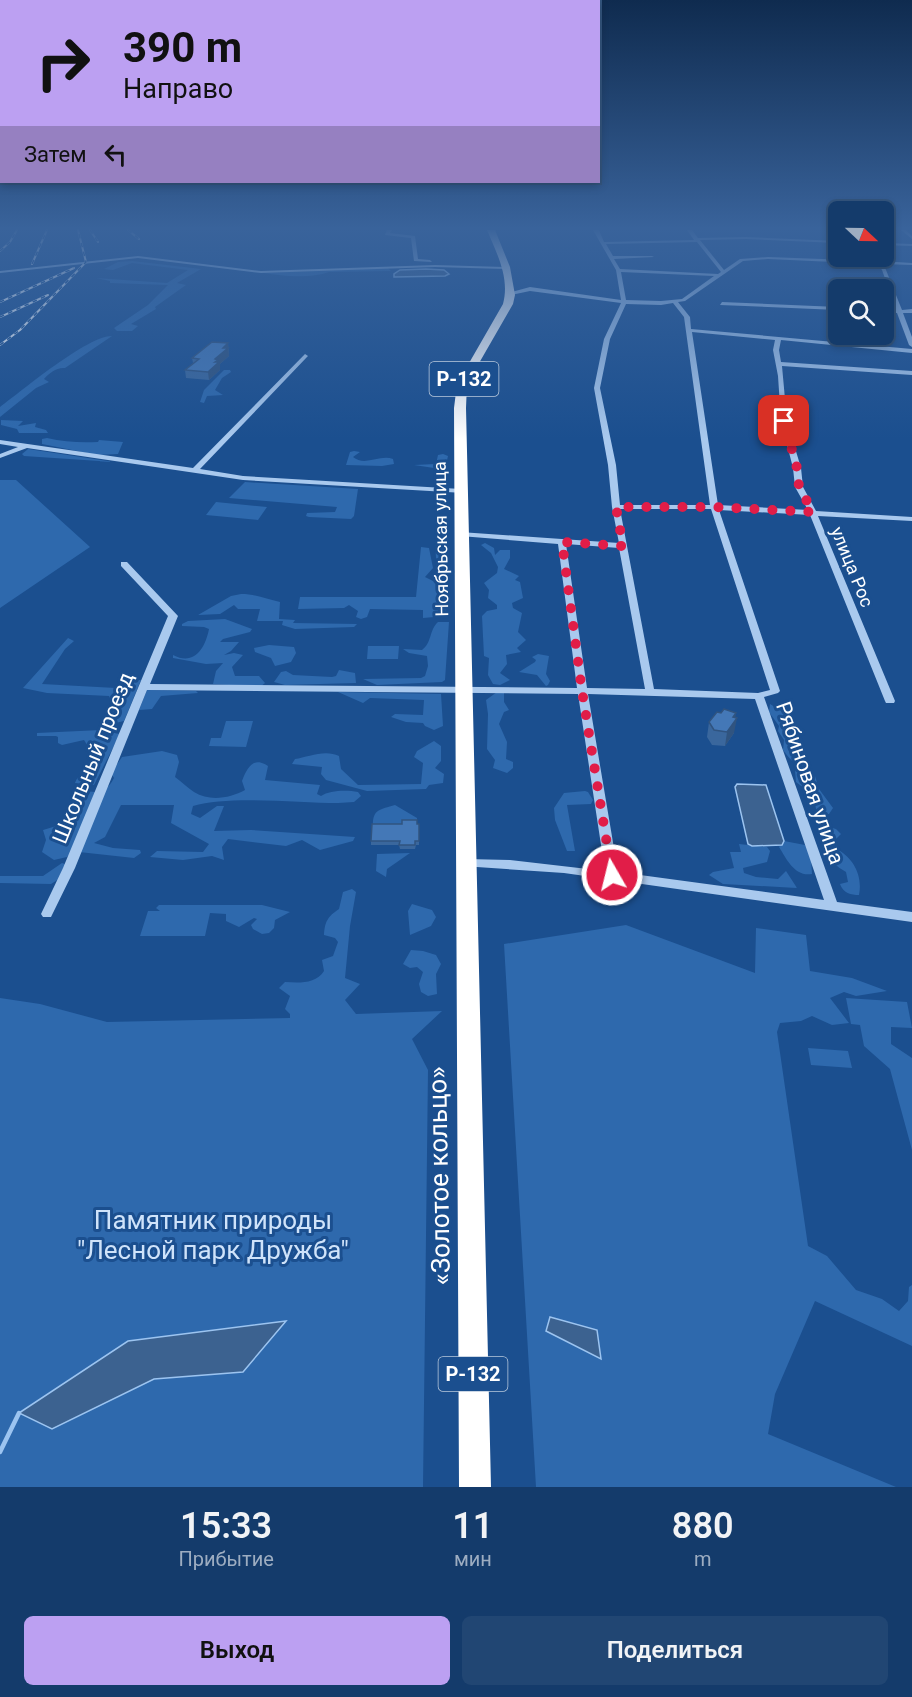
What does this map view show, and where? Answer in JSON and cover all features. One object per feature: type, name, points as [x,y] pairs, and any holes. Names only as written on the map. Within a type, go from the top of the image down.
[{"type":"highway","name":"Ноябрьская улица","points":[[466,863],[459,408],[462,384],[509,299]]},
{"type":"highway","name":"«Золотое кольцо»","points":[[466,863],[475,1487]]},
{"type":"street","points":[[604,299],[624,302],[675,302],[681,299]]},
{"type":"street","points":[[894,299],[911,342]]},
{"type":"street","points":[[624,302],[608,339],[597,388],[650,692]]},
{"type":"street","name":"Рябиновая улица","points":[[675,302],[687,317],[714,507],[775,692],[759,696],[832,907]]},
{"type":"street","points":[[722,304],[828,309]]},
{"type":"street","points":[[894,311],[912,311]]},
{"type":"street","points":[[688,330],[912,351]]},
{"type":"street","name":"улица Рос","points":[[778,339],[776,350],[784,421],[797,468],[799,487],[813,512],[890,701]]},
{"type":"street","points":[[194,472],[305,356]]},
{"type":"street","points":[[779,364],[912,373]]},
{"type":"street","points":[[0,442],[243,478],[461,491]]},
{"type":"street","points":[[0,456],[26,446]]},
{"type":"street","points":[[616,507],[714,507],[912,519]]},
{"type":"street","points":[[460,534],[623,546]]},
{"type":"street","points":[[562,542],[582,691],[612,875]]},
{"type":"street","name":"Школьный проезд","points":[[47,914],[69,868],[174,616],[124,564]]},
{"type":"street","points":[[143,687],[464,689],[759,696]]},
{"type":"street","points":[[466,863],[510,864],[612,875],[912,917]]},
{"type":"green space","points":[[154,299],[166,299],[155,307],[156,309],[131,324],[138,326],[132,331],[117,331],[114,328]]},
{"type":"green space","points":[[112,336],[65,368],[59,368],[51,373],[44,379],[49,382],[36,388],[0,417],[0,407],[55,365],[87,345],[101,338]]},
{"type":"green space","points":[[224,370],[231,372],[222,378],[215,390],[223,395],[207,396],[204,403],[200,402],[204,390]]},
{"type":"green space","points":[[1,420],[23,421],[18,426],[36,423],[35,427],[46,430],[48,433],[19,433],[17,429],[1,425]]},
{"type":"green space","points":[[42,439],[79,442],[98,442],[99,440],[123,442],[118,454],[97,455],[42,444]]},
{"type":"green space","points":[[28,449],[114,462],[24,456],[22,454]]},
{"type":"green space","points":[[350,452],[360,452],[353,457],[358,460],[388,458],[393,459],[394,464],[346,465]]},
{"type":"green space","points":[[438,455],[448,456],[441,487],[436,483],[434,468],[414,465],[436,464]]},
{"type":"green space","points":[[0,480],[16,480],[90,547],[0,608]]},
{"type":"green space","points":[[245,482],[358,489],[354,516],[351,519],[309,517],[306,516],[307,513],[335,512],[337,507],[229,498]]},
{"type":"green space","points":[[216,502],[267,507],[258,520],[206,515]]},
{"type":"green space","points":[[439,538],[447,540],[446,616],[423,618],[423,610],[370,609],[367,617],[361,619],[356,617],[358,611],[349,605],[344,608],[298,609],[300,597],[416,597],[421,547],[429,548],[433,568],[425,577],[433,581],[437,576],[435,540]]},
{"type":"green space","points":[[485,543],[494,548],[495,555],[500,550],[510,550],[510,558],[504,569],[519,576],[515,580],[520,582],[523,598],[512,603],[513,608],[522,613],[518,632],[526,640],[517,648],[521,652],[506,655],[507,664],[500,673],[510,680],[500,685],[493,684],[488,675],[489,658],[484,656],[482,616],[487,611],[497,609],[497,605],[488,598],[489,590],[484,583],[497,573],[498,567],[491,553],[481,545]]},
{"type":"green space","points":[[241,594],[280,602],[279,619],[295,620],[293,623],[357,624],[354,627],[295,629],[282,625],[283,621],[257,621],[260,609],[238,609],[234,605],[220,614],[198,615],[231,596]]},
{"type":"green space","points":[[225,619],[252,629],[250,632],[223,639],[220,642],[239,642],[224,655],[234,653],[243,655],[232,667],[235,676],[259,676],[265,683],[260,687],[213,684],[216,671],[223,663],[206,664],[173,658],[173,655],[187,658],[197,654],[205,643],[209,629],[182,626],[182,624],[188,621]]},
{"type":"green space","points":[[438,622],[449,622],[445,680],[377,685],[363,679],[421,678],[425,676],[428,666],[427,656],[409,653],[403,649],[422,650]]},
{"type":"green space","points":[[68,638],[74,641],[65,649],[42,684],[116,688],[130,680],[141,680],[124,721],[111,724],[104,719],[112,704],[109,696],[47,693],[23,688]]},
{"type":"green space","points":[[269,645],[294,647],[296,653],[291,662],[275,666],[271,658],[255,652],[254,648]]},
{"type":"green space","points":[[368,646],[399,646],[398,659],[367,659]]},
{"type":"green space","points":[[538,654],[549,656],[546,674],[550,681],[546,686],[537,675],[519,672],[535,662],[536,660],[532,657]]},
{"type":"green space","points":[[339,670],[355,673],[356,683],[285,685],[274,682],[281,672],[286,671],[293,675],[332,677],[336,676]]},
{"type":"green space","points":[[147,690],[196,691],[198,693],[161,696],[152,709],[139,710]]},
{"type":"green space","points":[[338,692],[441,694],[443,726],[434,730],[423,723],[406,722],[391,717],[395,714],[423,715],[424,700],[370,698],[363,703]]},
{"type":"green space","points":[[497,692],[504,693],[504,702],[509,710],[504,712],[499,724],[507,742],[506,759],[513,762],[513,768],[507,773],[493,768],[495,760],[487,749],[486,700]]},
{"type":"green space","points":[[770,704],[788,715],[793,727],[803,730],[794,747],[811,766],[798,765],[783,750],[784,740],[778,731],[779,726],[769,712]]},
{"type":"green space","points":[[226,721],[253,721],[246,747],[209,746],[211,738],[221,738]]},
{"type":"green space","points":[[101,730],[120,734],[94,785],[75,783],[89,765],[93,754],[84,740],[62,745],[58,743],[56,736],[37,736],[37,733]]},
{"type":"green space","points":[[434,741],[441,746],[441,761],[435,768],[444,774],[443,783],[429,785],[426,789],[367,791],[326,780],[321,774],[322,767],[292,764],[295,759],[328,753],[339,756],[341,769],[358,785],[421,784],[423,763],[414,757],[417,751]]},
{"type":"green space","points":[[162,751],[177,755],[179,762],[175,777],[194,792],[207,797],[226,797],[245,790],[242,781],[246,772],[251,765],[258,762],[268,766],[265,780],[320,785],[317,794],[321,796],[344,791],[358,792],[361,796],[354,802],[338,803],[244,800],[193,806],[191,814],[200,818],[217,806],[224,806],[214,831],[251,830],[355,837],[353,841],[320,850],[302,840],[286,846],[228,839],[222,847],[224,860],[212,856],[183,860],[150,857],[157,851],[203,852],[209,844],[171,823],[174,805],[121,805],[105,837],[94,843],[113,848],[140,850],[141,853],[134,858],[79,852],[75,847],[67,857],[54,860],[42,852],[46,840],[43,830],[63,824],[70,803],[76,794],[81,791],[103,791],[114,778],[111,773],[122,757]]},
{"type":"green space","points":[[795,770],[815,776],[819,789],[833,808],[829,814],[817,813],[813,795],[796,782]]},
{"type":"green space","points":[[585,791],[593,800],[591,804],[567,805],[575,851],[567,851],[555,820],[554,808],[564,793]]},
{"type":"green space","points":[[395,805],[417,818],[417,824],[373,828],[375,814]]},
{"type":"green space","points":[[825,826],[836,829],[841,834],[833,842],[835,848],[847,856],[855,867],[859,880],[859,895],[848,893],[841,887],[840,884],[848,882],[846,872],[831,860],[825,851],[820,832]]},
{"type":"green space","points":[[784,841],[805,845],[811,857],[812,874],[801,873],[792,866],[779,847]]},
{"type":"green space","points":[[739,844],[767,847],[770,851],[767,862],[743,868],[744,873],[756,877],[778,879],[786,871],[797,888],[723,884],[709,875],[713,872],[734,868],[730,852],[741,852]]},
{"type":"green space","points":[[410,853],[387,869],[386,877],[376,871],[377,854]]},
{"type":"green space","points":[[62,863],[65,864],[59,879],[51,884],[0,883],[0,876],[43,876]]},
{"type":"green space","name":"Памятник природы \"Лесной парк Дружба\"","points":[[352,889],[356,892],[345,978],[360,984],[345,1000],[356,1014],[442,1011],[412,1039],[428,1070],[423,1487],[0,1487],[0,998],[40,1004],[107,1022],[290,1018],[290,1014],[285,1009],[290,996],[279,988],[285,982],[312,980],[324,971],[322,960],[333,956],[338,942],[335,938],[324,935],[326,923],[329,917],[339,909],[343,892]]},
{"type":"green space","points":[[412,904],[432,910],[436,917],[431,926],[410,935],[408,911]]},
{"type":"green space","points":[[159,905],[262,905],[290,912],[275,920],[274,928],[269,933],[262,934],[253,929],[251,925],[257,919],[254,918],[239,927],[226,921],[226,914],[210,913],[205,936],[140,936],[148,911],[160,911],[156,908]]},
{"type":"green space","points":[[626,925],[755,973],[756,928],[806,935],[810,971],[852,978],[887,991],[856,996],[844,992],[830,998],[849,1023],[832,1025],[812,1016],[801,1021],[780,1023],[777,1032],[808,1246],[827,1256],[856,1290],[882,1299],[899,1311],[908,1301],[909,1287],[912,1285],[912,1346],[815,1301],[775,1394],[768,1434],[896,1487],[536,1487],[504,944]]},
{"type":"green space","points":[[411,950],[436,955],[441,964],[436,974],[437,994],[428,996],[421,992],[419,984],[423,972],[417,967],[410,968],[403,964]]},
{"type":"green space","points":[[846,998],[907,1002],[912,1028],[891,1027],[891,1044],[912,1058],[912,1150],[890,1069],[864,1046],[860,1025],[851,1024]]},
{"type":"green space","points":[[808,1048],[848,1051],[852,1068],[811,1065]]},
{"type":"shaded area","points":[[737,784],[766,785],[784,841],[782,845],[752,846],[748,844],[735,787]]},
{"type":"shaded area","points":[[550,1317],[597,1330],[601,1359],[546,1331]]},
{"type":"shaded area","points":[[286,1321],[243,1372],[154,1379],[52,1429],[19,1413],[128,1341]]},
{"type":"building","points":[[212,342],[228,343],[223,348],[228,348],[215,359],[218,360],[215,362],[219,362],[208,372],[185,370],[199,359],[192,358]]},
{"type":"building","points":[[724,709],[736,713],[733,717],[737,718],[727,732],[714,730],[709,722],[717,712],[721,713]]},
{"type":"building","points":[[402,820],[417,820],[419,841],[415,841],[415,845],[399,845],[400,841],[371,841],[372,824],[402,824]]},
{"type":"waterway","points":[[0,1452],[19,1413]]},
{"type":"railway","points":[[0,302],[6,299]]},
{"type":"railway","points":[[0,317],[38,299]]},
{"type":"railway","points":[[0,345],[20,330],[50,299]]},
{"type":"route","points":[[612,875],[582,691],[562,542],[623,546],[616,507],[714,507],[813,512],[799,487],[797,468],[784,421]]}]
